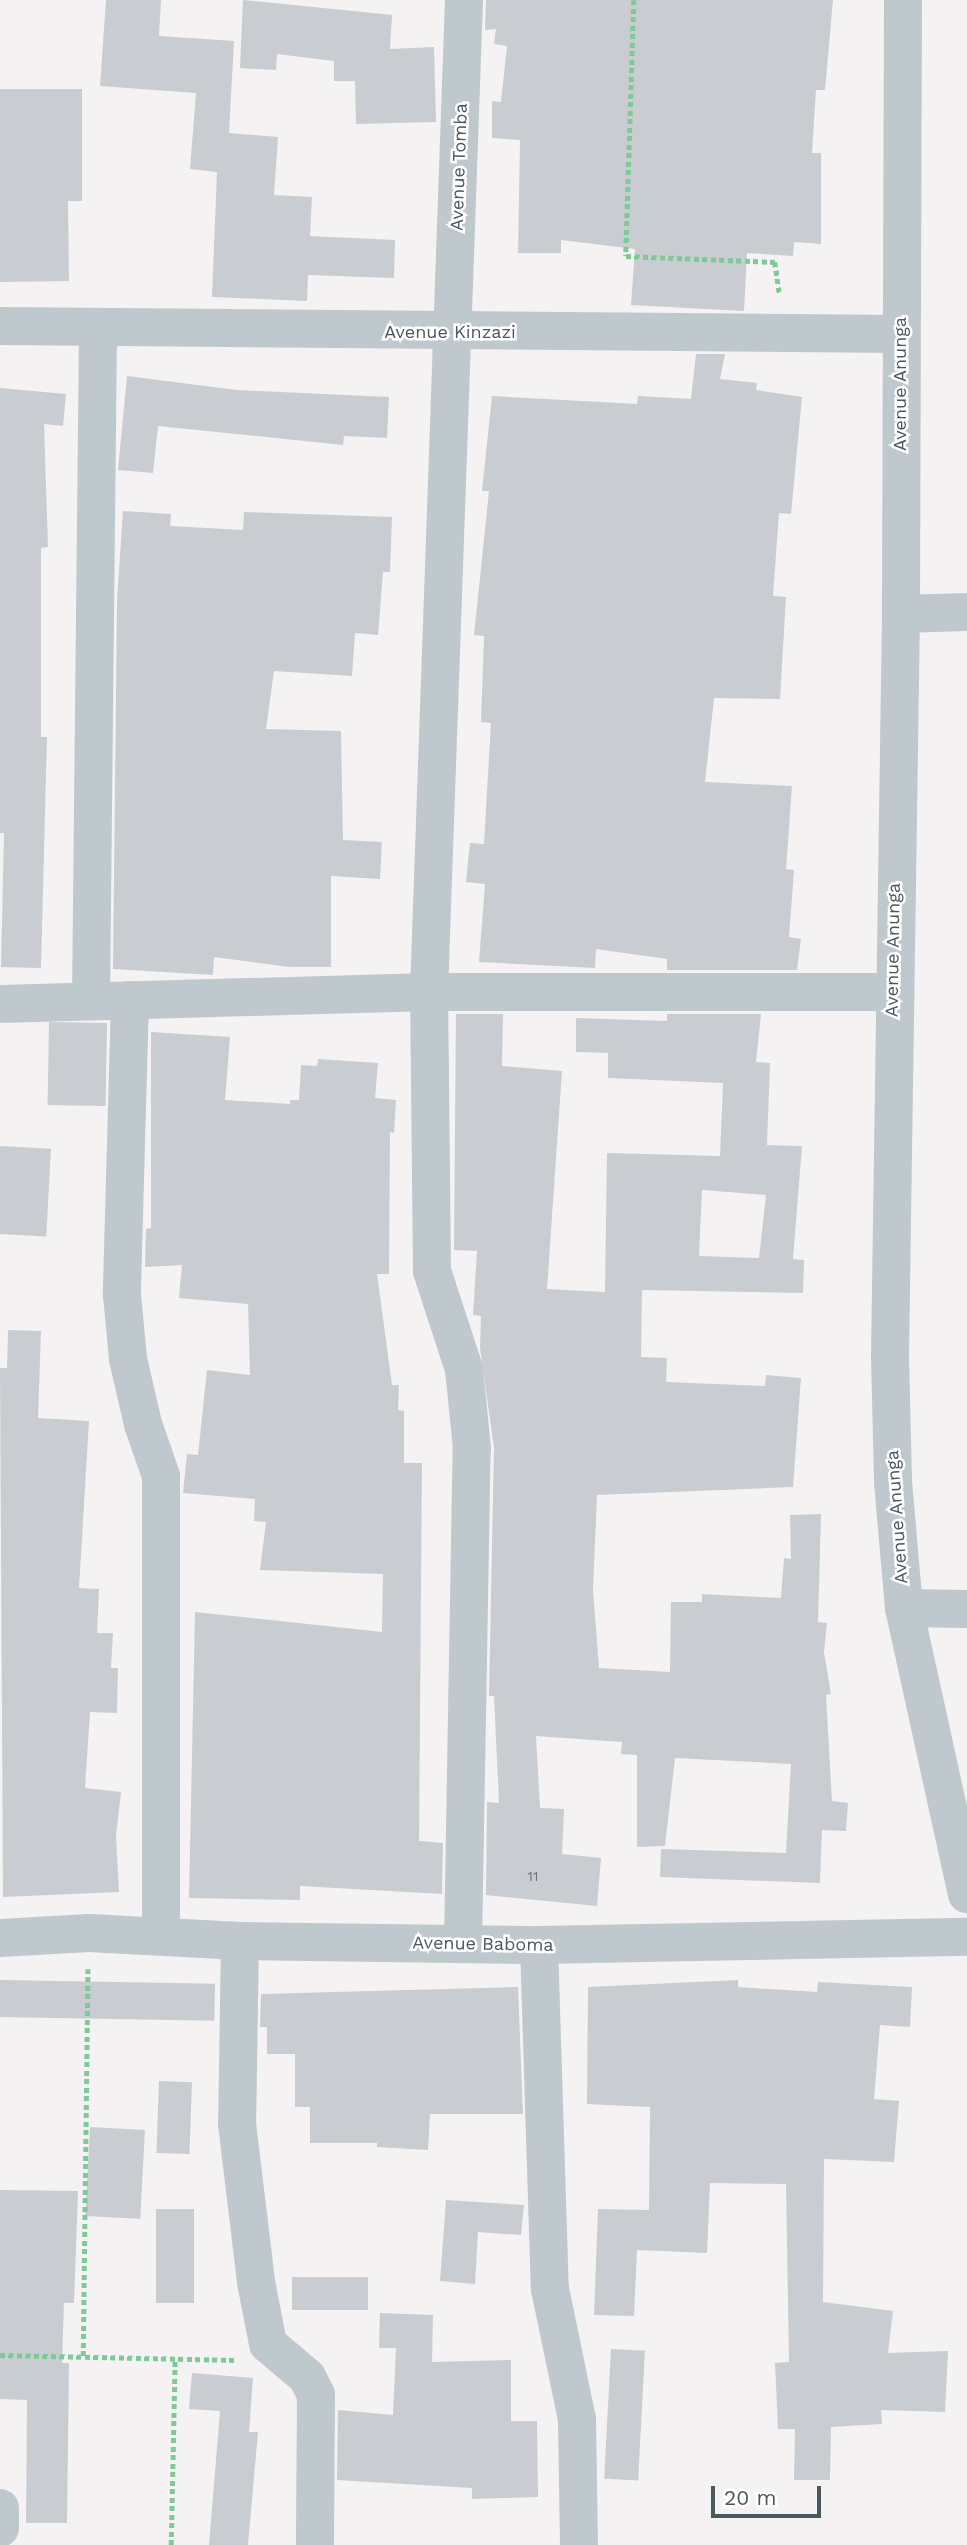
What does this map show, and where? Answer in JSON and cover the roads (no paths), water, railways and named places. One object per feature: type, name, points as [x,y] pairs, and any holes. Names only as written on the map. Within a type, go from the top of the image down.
[{"type":"street","name":"Avenue Tomba","points":[[463,1944],[472,1448],[464,1369],[432,1271],[429,992],[464,0]]},
{"type":"street","name":"Avenue Anunga","points":[[903,0],[901,614],[892,992],[890,1357],[893,1482],[904,1608],[967,1894]]},
{"type":"street","name":"Avenue Kinzazi","points":[[0,326],[454,333],[785,331],[900,334]]},
{"type":"street","points":[[91,1000],[99,327]]},
{"type":"street","points":[[901,614],[967,612]]},
{"type":"street","points":[[0,1004],[429,992],[892,992]]},
{"type":"street","points":[[130,1000],[122,1295],[140,1411],[161,1476],[162,1936]]},
{"type":"street","points":[[904,1608],[967,1609]]},
{"type":"street","name":"Avenue Baboma","points":[[0,1938],[89,1933],[240,1941],[539,1945],[967,1937]]},
{"type":"street","points":[[240,1941],[237,2124],[268,2344],[282,2361],[307,2377],[316,2395],[315,2545]]},
{"type":"street","points":[[539,1945],[550,2289],[577,2419],[579,2545]]},
{"type":"street","points":[[0,2508],[0,2528]]}]
